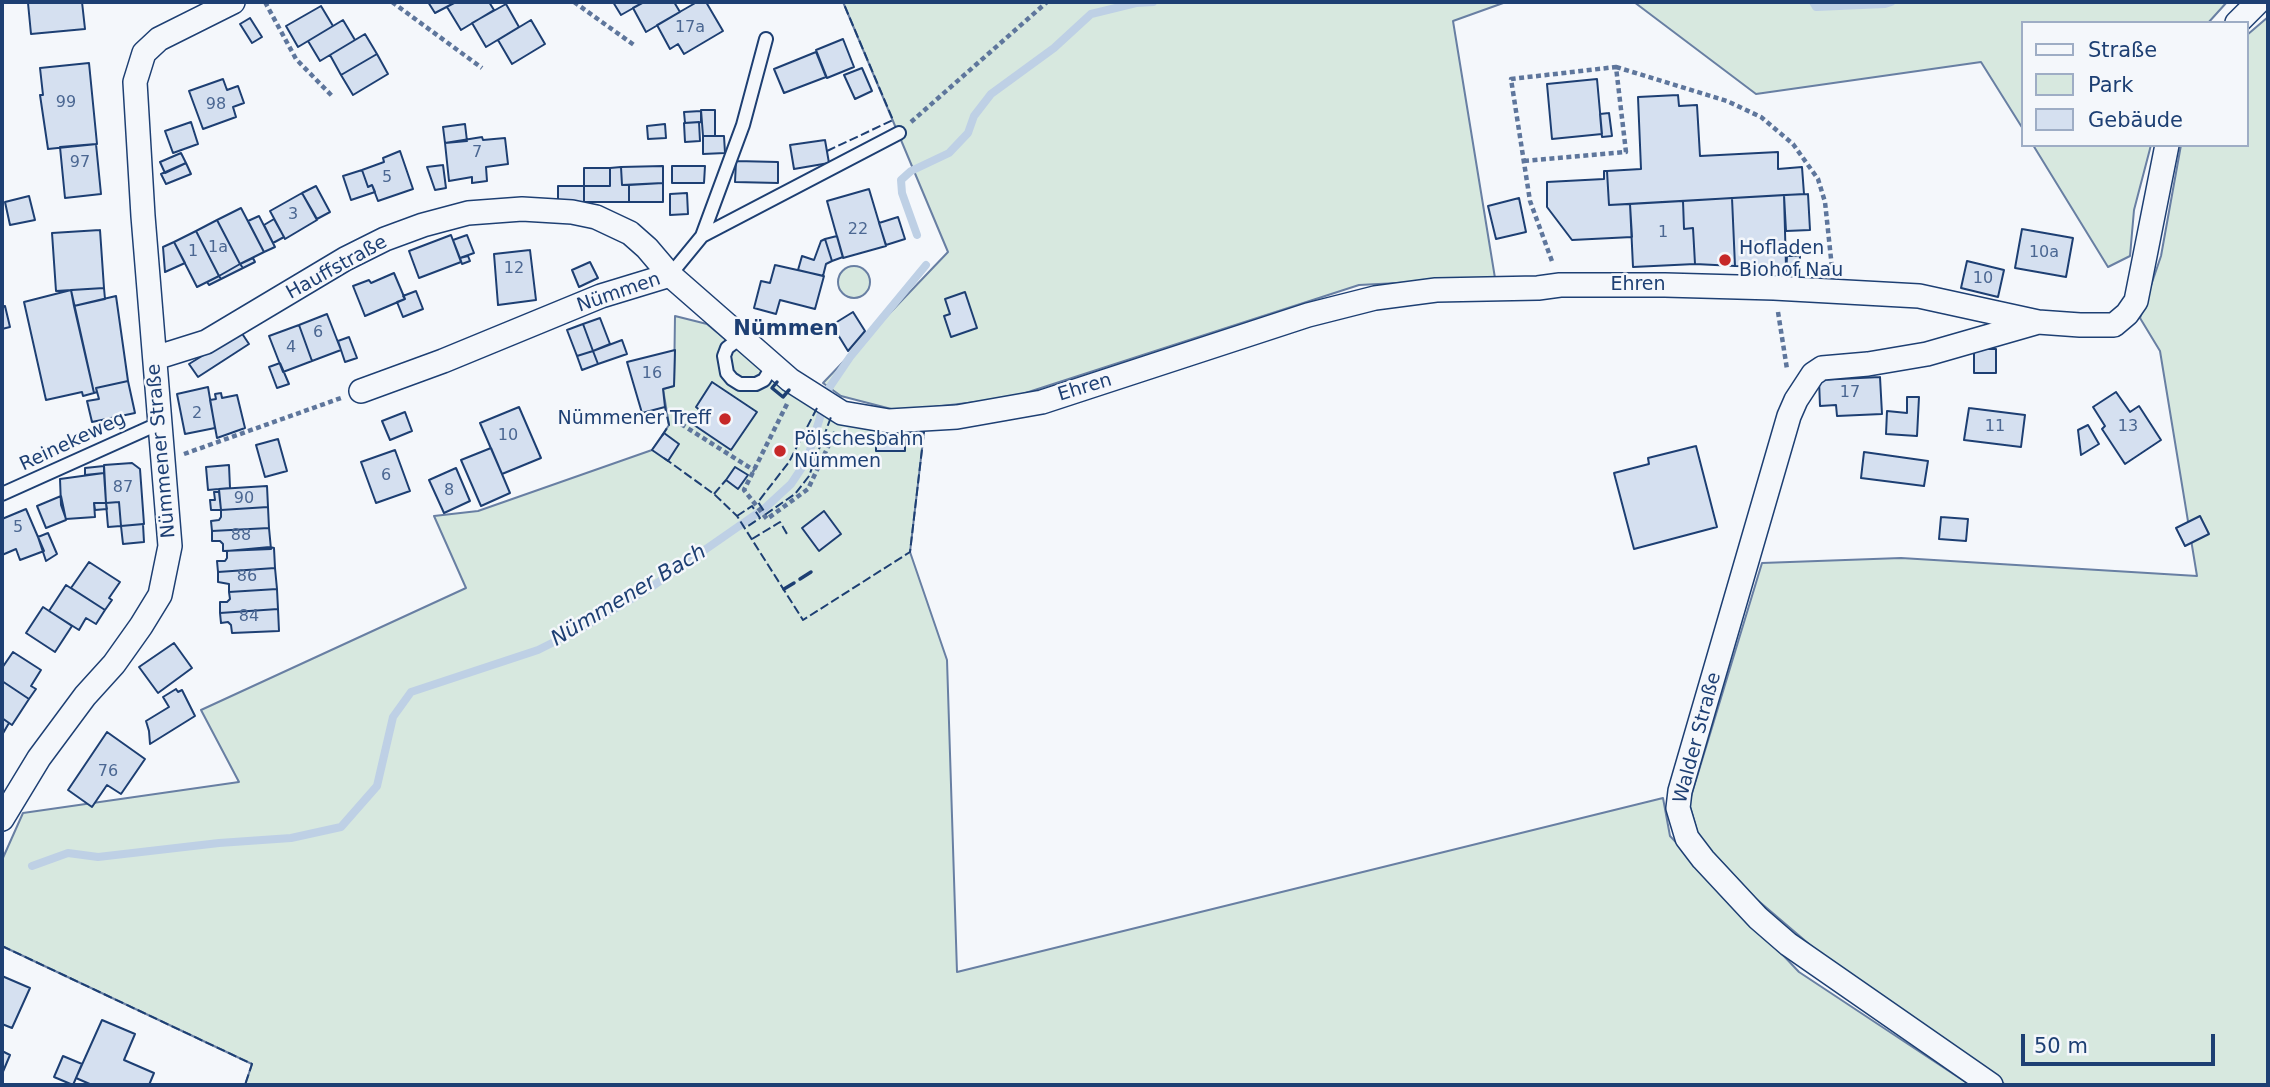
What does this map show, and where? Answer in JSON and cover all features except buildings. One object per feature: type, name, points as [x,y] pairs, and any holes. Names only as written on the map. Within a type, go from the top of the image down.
[{"type":"street","name":"Nümmener Straße","points":[[2,819],[39,758],[85,696],[114,663],[160,595],[170,546],[135,82],[144,53],[159,39],[233,2]]},
{"type":"street","points":[[2239,21],[2258,2]]},
{"type":"street","points":[[1796,400],[1813,374],[1822,368],[1868,364],[1927,354],[2038,322],[2080,326],[2113,325],[2127,314],[2136,301],[2166,147]]},
{"type":"street","name":"Hauffstraße","points":[[155,358],[206,342],[345,259],[385,239],[468,213],[522,209],[572,212],[596,217],[630,233],[670,275]]},
{"type":"street","name":"Nümmen","points":[[362,391],[601,296],[670,275],[773,365],[839,412]]},
{"type":"street","name":"Ehren","points":[[839,412],[889,421],[914,421],[957,417],[1042,402],[1308,315],[1375,298],[1436,290],[1538,288],[1560,285],[1774,288],[1919,296],[2038,322]]},
{"type":"street","name":"Walder Straße","points":[[1796,400],[1789,416],[1680,791],[1678,807],[1681,823],[1687,838],[1703,859],[1758,918],[1788,944],[1991,1085]]},
{"type":"lane","points":[[670,275],[702,236],[743,125],[766,39]]},
{"type":"lane","points":[[702,236],[899,133]]},
{"type":"lane","points":[[740,338],[727,348],[723,356],[726,373],[732,379],[740,384],[756,384],[764,380],[773,365]]},
{"type":"lane","name":"Reinekeweg","points":[[2,494],[160,423]]},
{"type":"path","points":[[265,2],[296,59],[333,97]]},
{"type":"path","points":[[392,2],[482,68]]},
{"type":"path","points":[[574,2],[634,45]]},
{"type":"path","points":[[899,133],[1047,2]]},
{"type":"path","points":[[1524,161],[1626,152],[1616,67]]},
{"type":"path","points":[[1560,285],[1530,201],[1511,79],[1616,67],[1727,102],[1761,117],[1794,144],[1818,179],[1825,202],[1835,293]]},
{"type":"path","points":[[1774,288],[1785,360],[1796,400]]},
{"type":"path","points":[[163,461],[362,391]]},
{"type":"path","points":[[806,391],[744,490],[766,519],[808,489],[838,426],[839,412]]},
{"type":"path","points":[[681,424],[755,471]]},
{"type":"green space","points":[[843,2],[1506,2],[1453,21],[1495,278],[1359,285],[1010,398],[899,411],[841,396],[823,383],[948,252]]},
{"type":"green space","points":[[1634,2],[2227,2],[2210,21],[2022,21],[2022,127],[1981,62],[1756,94]]},
{"type":"green space","points":[[2268,17],[2268,1085],[2006,1085],[1823,956],[1755,898],[1699,838],[1689,803],[1762,563],[1901,558],[2197,576],[2160,351],[2140,318],[2161,256],[2181,147],[2249,147],[2249,33]]},
{"type":"green space","points":[[2034,147],[2150,147],[2134,210],[2130,256],[2108,267]]},
{"type":"green space","points":[[854,266],[865,271],[870,282],[865,293],[854,298],[843,293],[838,282],[843,271]]},
{"type":"green space","points":[[675,316],[707,324],[775,381],[872,429],[924,432],[910,552],[947,660],[957,972],[1663,798],[1670,836],[1799,972],[1970,1085],[245,1085],[252,1064],[2,946],[2,860],[23,813],[239,782],[201,710],[466,588],[434,516],[478,511],[652,450],[669,425],[663,389],[674,386]]},
{"type":"waterway","name":"Nümmener Bach","points":[[917,235],[902,193],[901,180],[911,171],[949,153],[968,133],[974,116],[991,94],[1054,48],[1091,14],[1136,3],[1153,2]]},
{"type":"waterway","name":"Nümmener Bach","points":[[1813,2],[1816,7],[1891,2]]},
{"type":"waterway","name":"Nümmener Bach","points":[[32,866],[68,853],[98,857],[291,838],[341,827],[377,786],[393,717],[411,692],[538,650],[582,628],[650,588],[765,508],[791,484],[807,460],[829,388],[850,357],[926,265]]},
{"type":"fence","points":[[827,151],[893,120],[843,2]]},
{"type":"fence","points":[[662,436],[669,425],[665,407]]},
{"type":"fence","points":[[817,408],[789,462],[758,502],[766,514],[795,494],[809,476],[831,417],[829,416]]},
{"type":"fence","points":[[664,458],[714,494],[737,516],[803,620],[910,552],[924,432]]},
{"type":"fence","points":[[714,494],[726,480]]},
{"type":"fence","points":[[737,516],[752,506],[760,518],[745,528]]},
{"type":"fence","points":[[752,539],[780,522],[787,534]]},
{"type":"fence","points":[[2,946],[252,1064],[245,1085]]},
{"type":"wall","points":[[777,382],[772,388],[783,397],[789,390]]},
{"type":"wall","points":[[800,579],[811,572]]},
{"type":"wall","points":[[784,589],[794,583]]},
{"type":"place","name":"Hofladen Biohof Nau","points":[[1725,260]]},
{"type":"place","name":"Nümmener Treff","points":[[725,419]]},
{"type":"place","name":"Pölschesbahn Nümmen","points":[[780,451]]},
{"type":"district","name":"Nümmen","points":[[786,330]]}]
